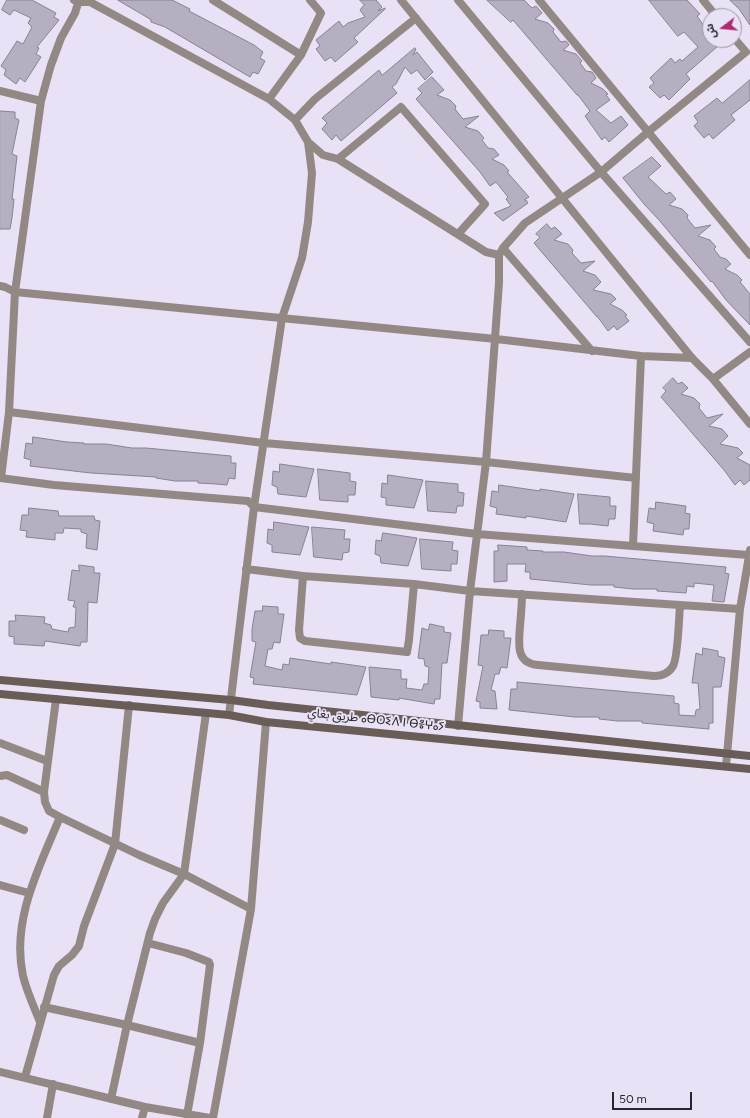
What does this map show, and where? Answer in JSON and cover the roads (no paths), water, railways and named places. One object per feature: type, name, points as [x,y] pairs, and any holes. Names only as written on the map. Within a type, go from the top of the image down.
[{"type":"main road","name":"طريق بغاي ⴰⴱⵔⵉⴷ ⵏ ⴱⴻⵖⴰⵢ","points":[[0,680],[230,700],[458,726],[750,756]]},
{"type":"main road","name":"طريق بغاي ⴰⴱⵔⵉⴷ ⵏ ⴱⴻⵖⴰⵢ","points":[[0,694],[228,715],[266,722],[726,766],[750,770]]},
{"type":"street","points":[[213,0],[301,55]]},
{"type":"street","points":[[269,99],[301,55],[321,13],[310,0]]},
{"type":"street","points":[[401,0],[692,358],[713,380],[750,424]]},
{"type":"street","points":[[458,0],[601,172],[750,342]]},
{"type":"street","points":[[539,0],[750,255]]},
{"type":"street","points":[[703,0],[710,8]]},
{"type":"street","points":[[592,351],[501,252],[486,252],[338,159],[323,155],[308,142],[295,120],[269,99],[90,2],[77,1],[74,13],[61,38],[51,65],[41,101],[15,292],[8,412],[0,478],[248,501],[254,507],[477,534],[749,553],[740,609],[726,766]]},
{"type":"street","points":[[295,120],[315,99],[416,18]]},
{"type":"street","points":[[458,726],[470,591],[486,462],[496,339],[501,252],[525,223],[601,172],[746,52],[742,47]]},
{"type":"street","points":[[0,90],[41,101]]},
{"type":"street","points":[[338,159],[401,107],[485,204],[459,234]]},
{"type":"street","points":[[228,715],[254,507],[282,318],[302,258],[308,222],[312,173],[308,142]]},
{"type":"street","points":[[0,286],[15,292],[496,339],[641,356],[692,358]]},
{"type":"street","points":[[713,380],[750,352]]},
{"type":"street","points":[[632,546],[641,356]]},
{"type":"street","points":[[8,412],[264,443],[486,462],[636,478]]},
{"type":"street","points":[[246,569],[303,576],[414,584],[470,591],[740,609]]},
{"type":"street","points":[[303,576],[299,630],[300,638],[305,641],[407,652],[414,584]]},
{"type":"street","points":[[522,594],[519,647],[522,657],[530,664],[538,666],[654,676],[660,676],[669,671],[675,663],[680,605]]},
{"type":"street","points":[[56,699],[44,792],[45,802],[49,810],[115,844],[184,874],[251,909]]},
{"type":"street","points":[[25,1077],[52,981],[56,971],[72,955],[78,946],[115,844],[129,705]]},
{"type":"street","points":[[111,1100],[127,1025],[155,919],[163,903],[184,874],[206,713]]},
{"type":"street","points":[[213,1118],[251,909],[266,722]]},
{"type":"street","points":[[0,743],[47,761]]},
{"type":"street","points":[[0,776],[7,775],[44,792]]},
{"type":"street","points":[[40,1022],[24,977],[22,965],[21,927],[29,893],[60,817]]},
{"type":"street","points":[[0,820],[24,830]]},
{"type":"street","points":[[0,885],[29,893]]},
{"type":"street","points":[[148,943],[186,953],[209,962],[211,969],[187,1115]]},
{"type":"street","points":[[44,1007],[200,1043]]},
{"type":"street","points":[[0,1072],[53,1084],[111,1100],[210,1118]]},
{"type":"street","points":[[47,1118],[53,1084]]},
{"type":"street","points":[[142,1118],[145,1107]]}]
